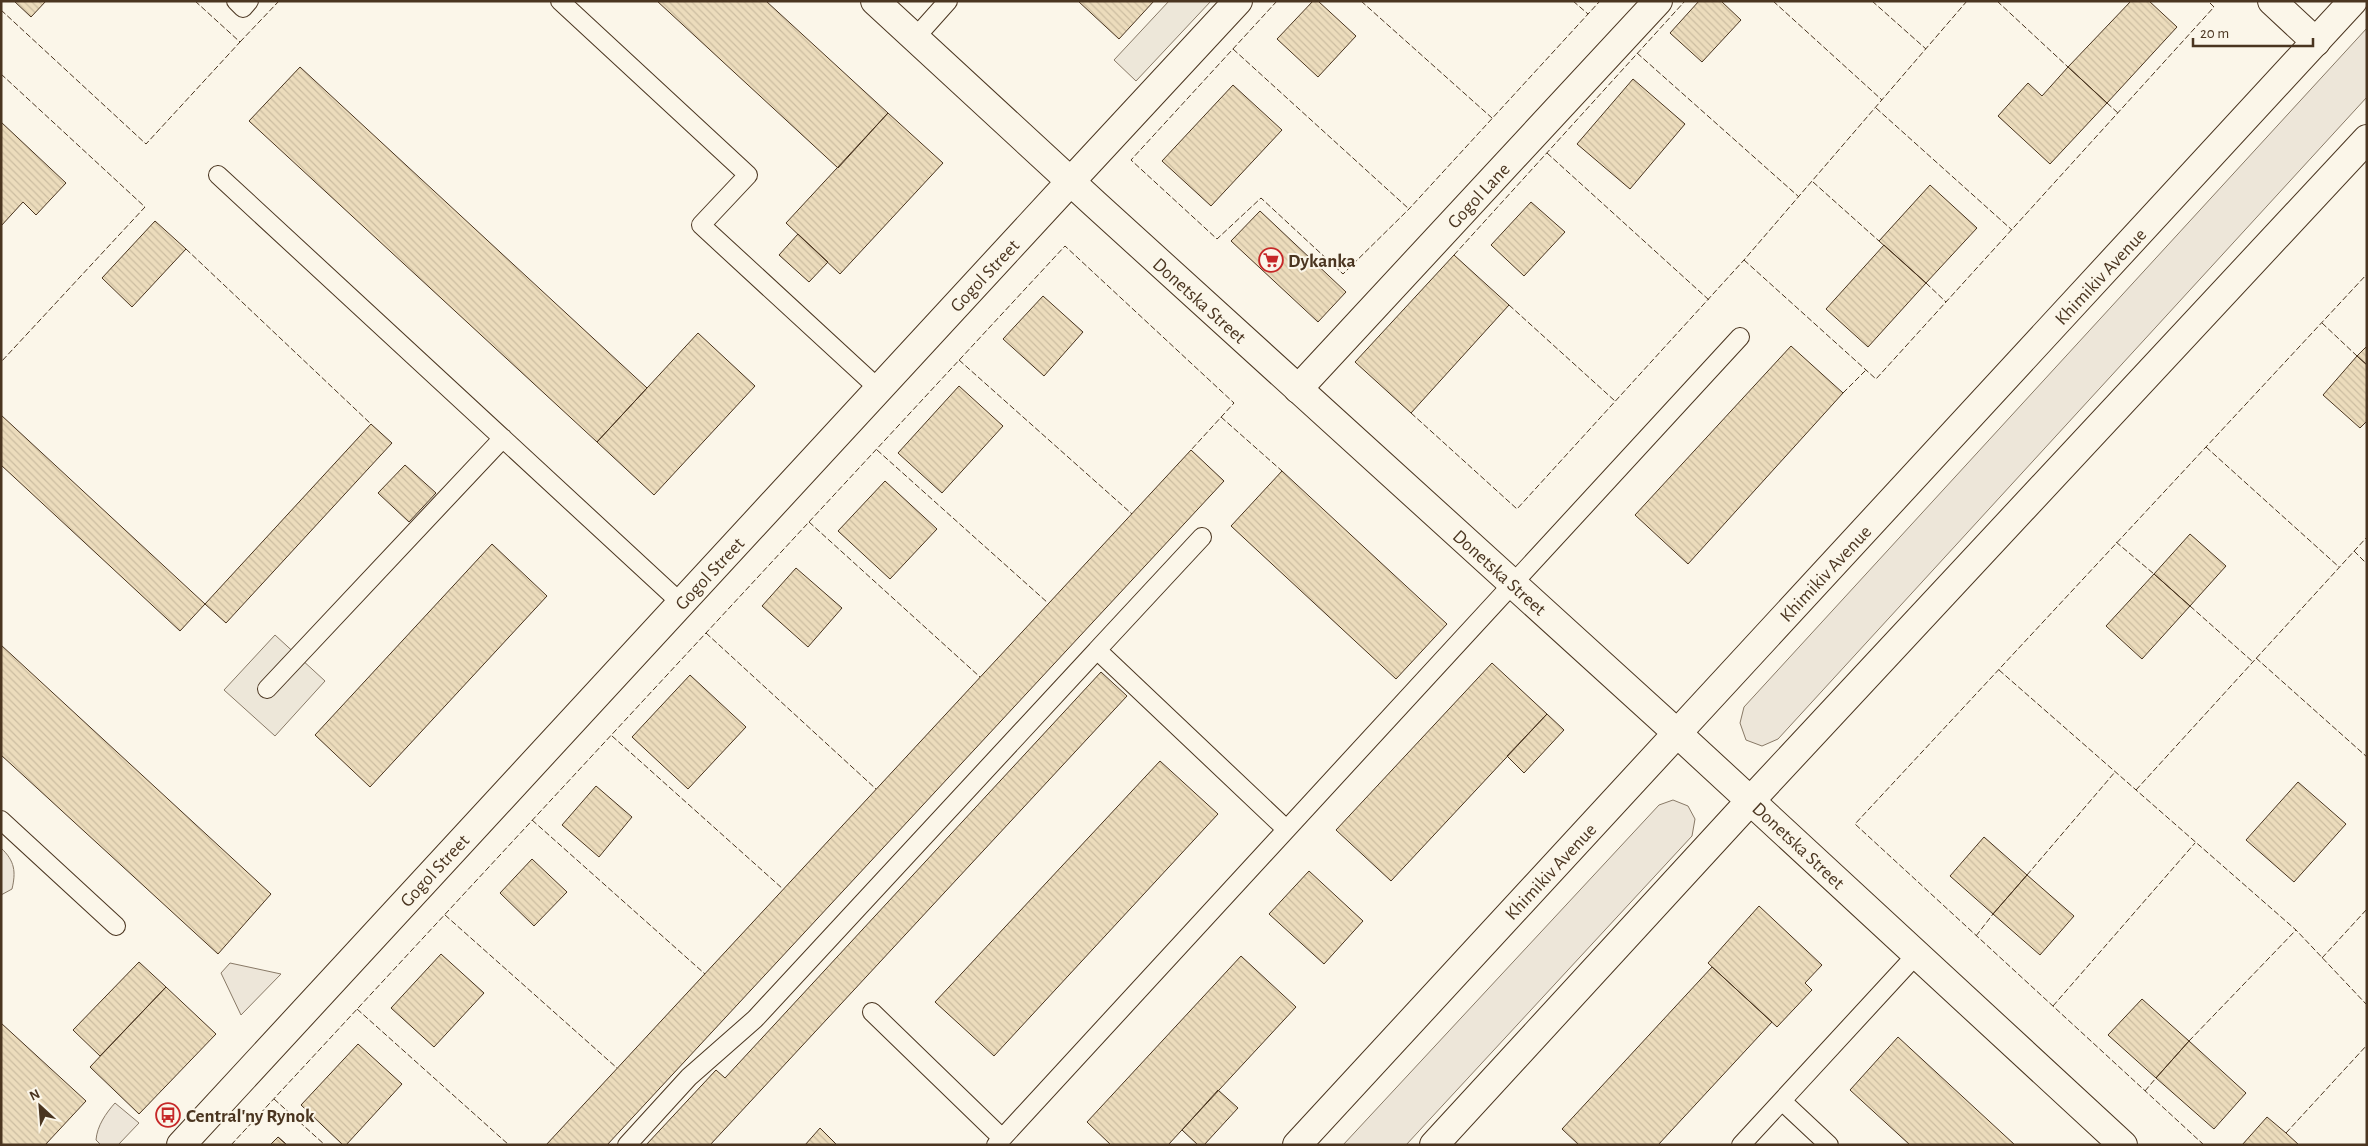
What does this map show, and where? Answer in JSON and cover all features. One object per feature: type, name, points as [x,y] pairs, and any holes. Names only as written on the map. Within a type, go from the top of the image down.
[{"type":"main road","name":"Donetska Street","points":[[875,1],[1070,182],[1751,800],[2123,1145]]},
{"type":"main road","name":"Gogol Street","points":[[180,1145],[1238,1]]},
{"type":"main road","name":"Gogol Lane","points":[[1298,389],[1658,1]]},
{"type":"main road","points":[[2272,1],[2316,42]]},
{"type":"main road","name":"Khimikiv Avenue","points":[[1297,1145],[2353,1]]},
{"type":"main road","points":[[1434,1145],[1751,800],[2367,139]]},
{"type":"lane","points":[[236,1],[243,8],[250,1]]},
{"type":"lane","points":[[560,1],[748,175],[701,225],[879,389]]},
{"type":"lane","points":[[915,38],[948,1]]},
{"type":"lane","points":[[218,175],[681,603]]},
{"type":"lane","points":[[872,1012],[999,1142],[1740,337]]},
{"type":"lane","points":[[267,690],[503,438]]},
{"type":"lane","points":[[627,1145],[689,1077],[755,1019],[1202,537]]},
{"type":"lane","points":[[1097,650],[1286,829]]},
{"type":"lane","points":[[1,820],[116,926]]},
{"type":"lane","points":[[1741,1145],[1917,954]]},
{"type":"lane","points":[[1782,1100],[1829,1145]]},
{"type":"shaded area","points":[[1169,1],[1211,1],[1136,81],[1114,60]]},
{"type":"shaded area","points":[[2367,28],[2367,97],[1778,739],[1762,746],[1746,740],[1740,723],[1744,707]]},
{"type":"shaded area","points":[[275,635],[325,681],[275,736],[224,690]]},
{"type":"shaded area","points":[[1673,800],[1688,806],[1695,819],[1692,836],[1406,1145],[1343,1145],[1659,805]]},
{"type":"shaded area","points":[[1,848],[12,862],[14,877],[12,889],[1,895]]},
{"type":"shaded area","points":[[230,963],[281,974],[241,1015],[221,973]]},
{"type":"shaded area","points":[[115,1103],[139,1123],[118,1145],[101,1145],[96,1140],[98,1130],[105,1115]]},
{"type":"building","points":[[14,1],[46,1],[31,17]]},
{"type":"building","points":[[657,1],[766,1],[888,113],[838,168]]},
{"type":"building","points":[[1078,1],[1154,1],[1119,39]]},
{"type":"building","points":[[1313,1],[1318,1],[1356,36],[1318,77],[1277,39]]},
{"type":"building","points":[[1699,1],[1721,1],[1741,20],[1702,62],[1670,33]]},
{"type":"building","points":[[2131,1],[2149,1],[2177,27],[2107,103],[2068,67]]},
{"type":"building","points":[[300,67],[647,388],[597,442],[249,121]]},
{"type":"building","points":[[2068,67],[2107,103],[2050,164],[1998,116],[2028,83],[2042,96]]},
{"type":"building","points":[[1633,79],[1685,124],[1630,189],[1577,144]]},
{"type":"building","points":[[1233,85],[1282,130],[1211,206],[1162,161]]},
{"type":"building","points":[[888,113],[943,163],[840,274],[786,223]]},
{"type":"building","points":[[1,122],[66,183],[36,215],[23,202],[1,226]]},
{"type":"building","points":[[1930,185],[1977,228],[1926,283],[1879,241]]},
{"type":"building","points":[[1531,202],[1565,232],[1524,276],[1491,245]]},
{"type":"building","points":[[1260,211],[1346,292],[1318,322],[1231,241]]},
{"type":"building","points":[[155,221],[186,249],[132,307],[102,278]]},
{"type":"building","points":[[798,234],[828,262],[809,282],[779,255]]},
{"type":"building","points":[[1884,245],[1926,283],[1868,347],[1826,309]]},
{"type":"building","points":[[1454,255],[1509,305],[1411,413],[1355,362]]},
{"type":"building","points":[[1043,296],[1083,332],[1044,376],[1003,339]]},
{"type":"building","points":[[698,333],[755,386],[654,495],[597,442]]},
{"type":"building","points":[[1791,346],[1843,393],[1688,564],[1635,515]]},
{"type":"building","points":[[2367,346],[2367,365],[2357,356]]},
{"type":"building","points":[[2357,356],[2367,365],[2367,421],[2360,428],[2323,395]]},
{"type":"building","points":[[959,386],[1003,426],[942,493],[898,453]]},
{"type":"building","points":[[1,415],[205,604],[180,631],[1,465]]},
{"type":"building","points":[[371,424],[392,443],[226,623],[205,604]]},
{"type":"building","points":[[1191,450],[1224,481],[607,1145],[546,1145]]},
{"type":"building","points":[[405,465],[436,493],[409,522],[378,493]]},
{"type":"building","points":[[1282,471],[1447,624],[1396,679],[1231,526]]},
{"type":"building","points":[[885,481],[937,529],[890,579],[838,531]]},
{"type":"building","points":[[2190,534],[2226,566],[2190,606],[2154,574]]},
{"type":"building","points":[[492,544],[547,596],[370,787],[315,735]]},
{"type":"building","points":[[796,568],[842,608],[808,647],[762,606]]},
{"type":"building","points":[[2154,574],[2190,606],[2142,659],[2106,626]]},
{"type":"building","points":[[1,645],[271,894],[218,954],[1,755]]},
{"type":"building","points":[[1492,663],[1547,714],[1391,881],[1336,830]]},
{"type":"building","points":[[1101,672],[1127,696],[710,1145],[646,1145],[716,1070],[725,1078]]},
{"type":"building","points":[[690,675],[746,727],[688,789],[632,737]]},
{"type":"building","points":[[1547,714],[1564,730],[1524,773],[1507,756]]},
{"type":"building","points":[[1160,761],[1218,814],[994,1056],[935,1002]]},
{"type":"building","points":[[2298,782],[2346,824],[2294,882],[2246,840]]},
{"type":"building","points":[[596,786],[632,817],[599,857],[562,825]]},
{"type":"building","points":[[1984,837],[2027,875],[1993,914],[1950,876]]},
{"type":"building","points":[[532,859],[567,892],[534,926],[500,893]]},
{"type":"building","points":[[1309,871],[1363,921],[1324,964],[1269,914]]},
{"type":"building","points":[[2027,875],[2074,916],[2040,955],[1993,914]]},
{"type":"building","points":[[1759,906],[1822,965],[1805,983],[1812,990],[1777,1027],[1708,963]]},
{"type":"building","points":[[441,954],[484,993],[434,1047],[391,1008]]},
{"type":"building","points":[[1241,956],[1296,1007],[1168,1145],[1111,1145],[1087,1122]]},
{"type":"building","points":[[139,962],[166,987],[100,1056],[73,1030]]},
{"type":"building","points":[[1712,967],[1772,1022],[1658,1145],[1579,1145],[1562,1129]]},
{"type":"building","points":[[166,987],[216,1034],[139,1114],[90,1067]]},
{"type":"building","points":[[2142,999],[2189,1041],[2156,1078],[2108,1035]]},
{"type":"building","points":[[1,1023],[86,1101],[45,1145],[1,1145]]},
{"type":"building","points":[[1898,1037],[2015,1145],[1910,1145],[1850,1090]]},
{"type":"building","points":[[2189,1041],[2246,1093],[2214,1129],[2156,1078]]},
{"type":"building","points":[[358,1044],[402,1084],[346,1145],[343,1145],[301,1105]]},
{"type":"building","points":[[1218,1090],[1238,1108],[1204,1145],[1198,1145],[1182,1130]]},
{"type":"building","points":[[2267,1117],[2286,1133],[2299,1145],[2242,1145]]},
{"type":"building","points":[[820,1128],[837,1145],[805,1145]]},
{"type":"building","points":[[278,1137],[287,1145],[270,1145]]},
{"type":"building","points":[[278,1137],[287,1145],[270,1145]]},
{"type":"fence","points":[[1,10],[146,144],[240,42],[195,1]]},
{"type":"fence","points":[[240,42],[279,1]]},
{"type":"fence","points":[[1277,1],[1131,160],[1217,239],[1261,198],[1343,274],[1409,209],[1600,1]]},
{"type":"fence","points":[[1361,1],[1492,118]]},
{"type":"fence","points":[[1573,1],[1588,14]]},
{"type":"fence","points":[[1454,255],[1685,1]]},
{"type":"fence","points":[[1773,1],[1882,100]]},
{"type":"fence","points":[[1872,1],[1926,49]]},
{"type":"fence","points":[[1411,413],[1517,509],[1744,260],[1967,1]]},
{"type":"fence","points":[[1997,1],[2068,67]]},
{"type":"fence","points":[[1744,260],[1876,379],[2214,7],[2208,1]]},
{"type":"fence","points":[[1233,49],[1409,209]]},
{"type":"fence","points":[[1637,53],[1799,197]]},
{"type":"fence","points":[[1,74],[145,207],[1,362]]},
{"type":"fence","points":[[2107,103],[2118,113]]},
{"type":"fence","points":[[1876,108],[2012,230]]},
{"type":"fence","points":[[1547,153],[1709,300]]},
{"type":"fence","points":[[1813,182],[1879,241]]},
{"type":"fence","points":[[231,1145],[1065,246],[1234,403],[1191,450]]},
{"type":"fence","points":[[186,249],[371,424]]},
{"type":"fence","points":[[2204,1145],[1855,824],[2367,274]]},
{"type":"fence","points":[[1926,283],[1946,302]]},
{"type":"fence","points":[[1509,305],[1615,401]]},
{"type":"fence","points":[[2322,323],[2357,356]]},
{"type":"fence","points":[[959,360],[1132,514]]},
{"type":"fence","points":[[1843,393],[1866,370]]},
{"type":"fence","points":[[1221,417],[1282,471]]},
{"type":"fence","points":[[2206,447],[2339,567]]},
{"type":"fence","points":[[877,450],[1048,603]]},
{"type":"fence","points":[[809,522],[980,677]]},
{"type":"fence","points":[[2136,790],[2367,537]]},
{"type":"fence","points":[[2116,542],[2154,574]]},
{"type":"fence","points":[[2354,551],[2367,564]]},
{"type":"fence","points":[[2190,606],[2253,662]]},
{"type":"fence","points":[[706,633],[876,789]]},
{"type":"fence","points":[[2256,658],[2367,757]]},
{"type":"fence","points":[[1999,670],[2296,930],[2367,1005]]},
{"type":"fence","points":[[612,736],[783,889]]},
{"type":"fence","points":[[2027,875],[2115,772]]},
{"type":"fence","points":[[532,820],[705,974]]},
{"type":"fence","points":[[2053,1006],[2195,843]]},
{"type":"fence","points":[[2322,958],[2367,909]]},
{"type":"fence","points":[[1976,936],[1993,914]]},
{"type":"fence","points":[[445,915],[617,1068]]},
{"type":"fence","points":[[2189,1041],[2296,930]]},
{"type":"fence","points":[[357,1009],[509,1145]]},
{"type":"fence","points":[[2286,1133],[2367,1045]]},
{"type":"fence","points":[[2145,1091],[2156,1078]]},
{"type":"fence","points":[[274,1099],[325,1145]]},
{"type":"place","name":"Dykanka","points":[[1271,260]]},
{"type":"place","name":"Central'ny Rynok","points":[[168,1115]]}]
